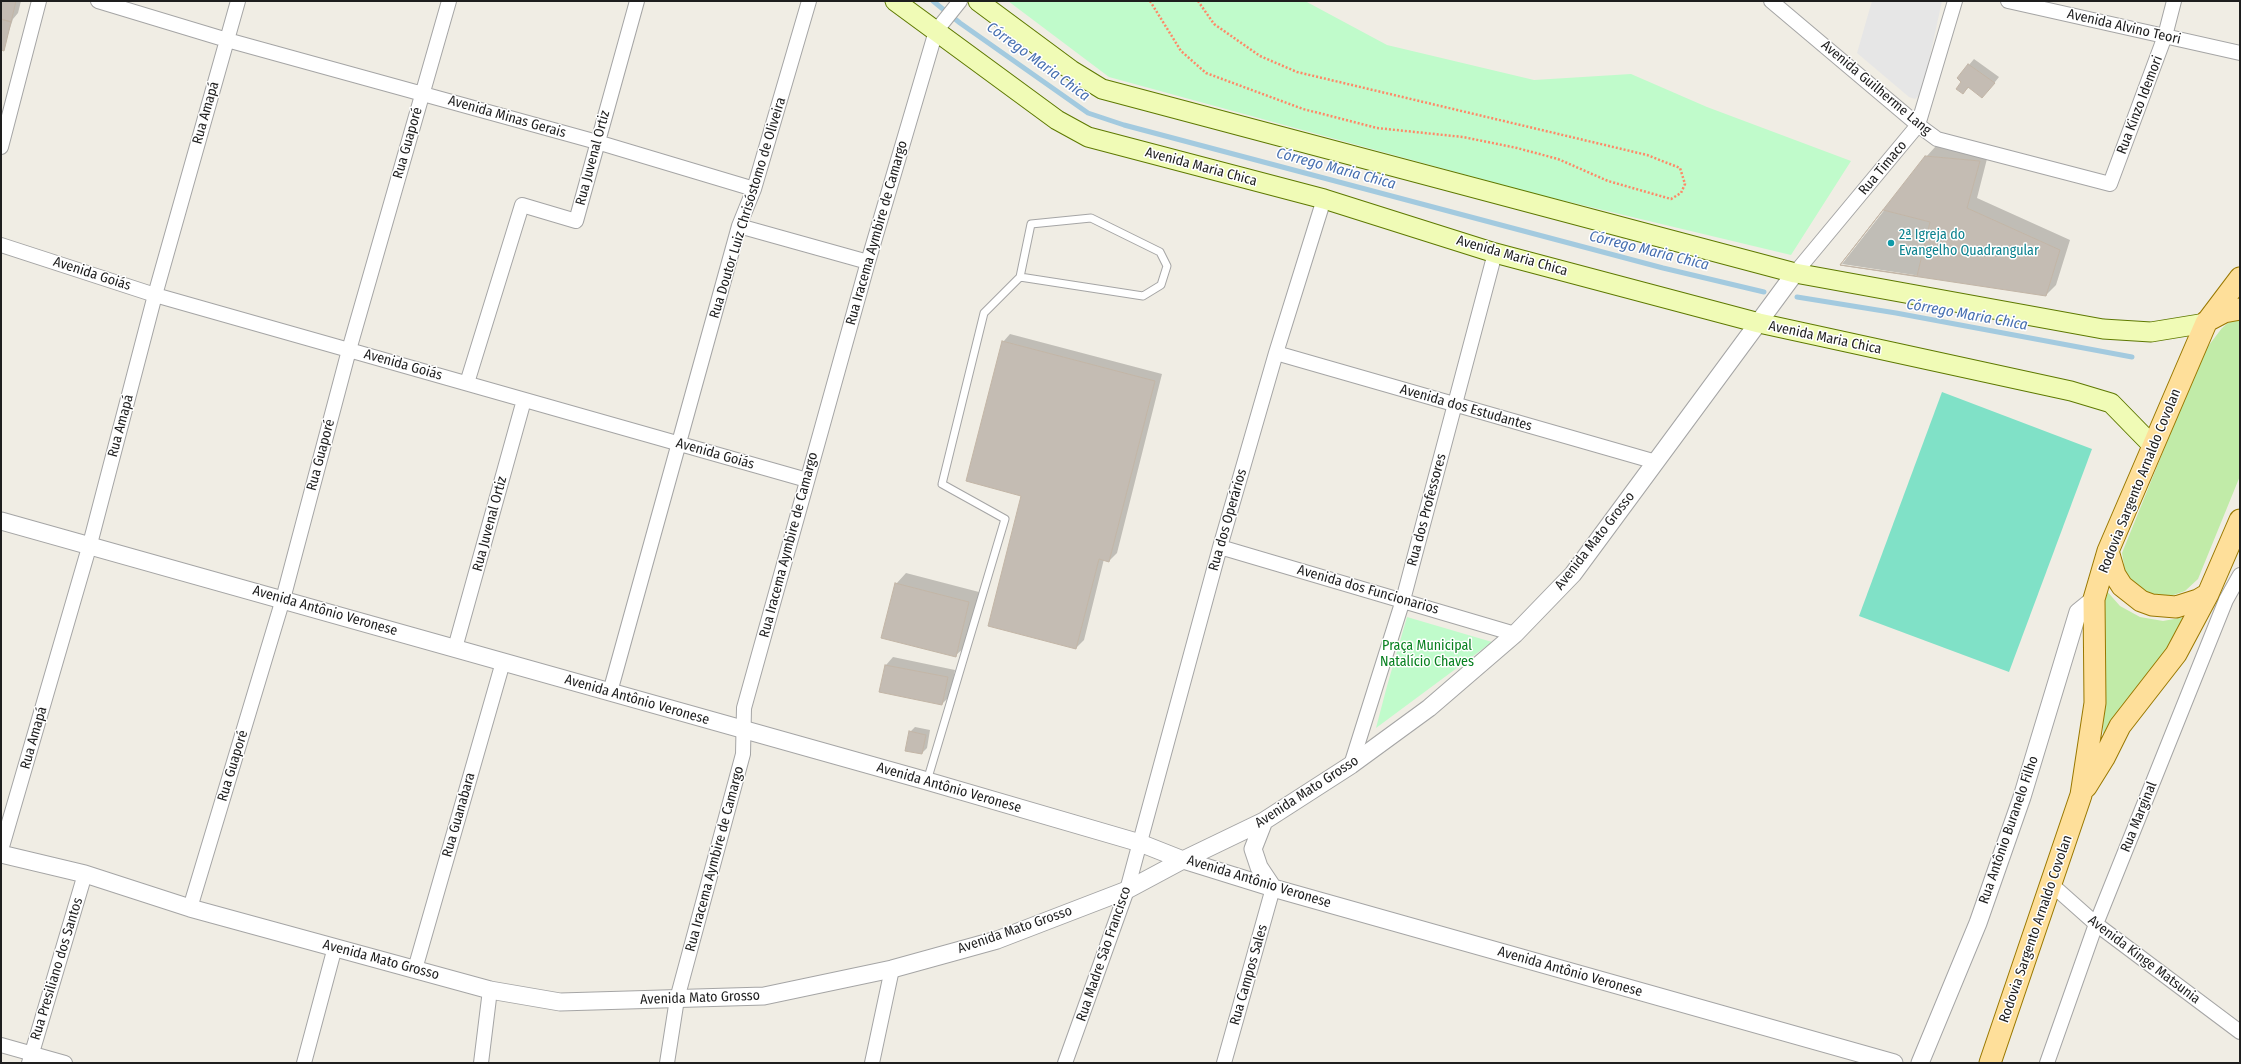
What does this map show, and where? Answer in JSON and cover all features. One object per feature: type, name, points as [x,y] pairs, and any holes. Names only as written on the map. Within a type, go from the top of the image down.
[{"type":"main road","name":"Avenida Maria Chica","points":[[895,1],[937,29],[1056,120],[1088,137],[1324,199],[1495,252],[1759,324],[2070,391],[2111,403],[2153,446]]},
{"type":"main road","points":[[978,1],[1071,70],[1102,89],[1795,273],[2103,329],[2151,332],[2206,323],[2224,312],[2240,309]]},
{"type":"main road","name":"Rodovia Sargento Arnaldo Covolan","points":[[1990,1063],[2082,795],[2095,703],[2094,599],[2108,552],[2206,323],[2240,278]]},
{"type":"main road","name":"Rodovia Sargento Arnaldo Covolan","points":[[2082,795],[2104,758],[2120,726],[2176,654],[2208,594],[2239,528]]},
{"type":"main road","points":[[2108,552],[2110,564],[2118,581],[2131,594],[2141,601],[2152,605],[2176,607],[2198,600],[2208,594]]},
{"type":"street","points":[[1,147],[39,1]]},
{"type":"street","name":"Avenida Minas Gerais","points":[[98,1],[227,40],[597,142],[754,189]]},
{"type":"street","name":"Rua Amapá","points":[[1,850],[90,544],[155,295],[238,1]]},
{"type":"street","name":"Rua Guaporé","points":[[190,908],[283,599],[349,350],[449,1]]},
{"type":"street","name":"Rua Juvenal Ortiz","points":[[467,383],[522,205],[576,221],[637,1]]},
{"type":"street","name":"Rua Doutor Luiz Chrisóstomo de Oliveira","points":[[610,692],[680,444],[739,226],[754,189],[809,1]]},
{"type":"street","points":[[937,29],[960,1]]},
{"type":"street","name":"Rua Timaco","points":[[1795,273],[1918,125],[1955,1]]},
{"type":"street","name":"Avenida Alvino Teori","points":[[2008,1],[2240,53]]},
{"type":"street","name":"Rua Kinzo Idemori","points":[[2110,184],[2165,36],[2174,1]]},
{"type":"street","name":"Avenida Guilherme Lang","points":[[1774,2],[1918,125],[1937,139],[2110,184]]},
{"type":"street","name":"Rua Iracema Aymbire de Camargo","points":[[667,1063],[677,999],[743,754],[744,708],[868,262],[937,29]]},
{"type":"street","name":"Rua dos Operários","points":[[1140,844],[1220,547],[1276,353],[1324,199]]},
{"type":"street","points":[[739,226],[868,262]]},
{"type":"street","name":"Avenida Goiás","points":[[1,244],[155,295],[807,480]]},
{"type":"street","name":"Rua dos Professores","points":[[1351,765],[1403,600],[1495,252]]},
{"type":"street","name":"Avenida Mato Grosso","points":[[1,854],[85,874],[190,908],[490,990],[560,1002],[764,996],[892,969],[997,940],[1127,890],[1183,860],[1264,821],[1351,765],[1429,708],[1515,634],[1572,574],[1759,324],[1795,273]]},
{"type":"street","name":"Avenida dos Estudantes","points":[[1276,353],[1656,462]]},
{"type":"street","name":"Rua Juvenal Ortiz","points":[[455,648],[524,400]]},
{"type":"street","name":"Avenida Antônio Veronese","points":[[1,521],[90,544],[927,781],[1140,844],[1183,860],[1273,888],[1894,1063]]},
{"type":"street","name":"Avenida dos Funcionarios","points":[[1220,547],[1515,634]]},
{"type":"street","name":"Rua Marginal","points":[[2047,1063],[2096,924],[2226,600],[2240,575]]},
{"type":"street","name":"Rua Antônio Buranelo Filho","points":[[1920,1063],[1978,923],[2022,797],[2078,612],[2094,599]]},
{"type":"street","name":"Rua Guanabara","points":[[415,969],[503,662]]},
{"type":"street","points":[[1264,821],[1252,849],[1259,867],[1273,888]]},
{"type":"street","name":"Rua Madre São Francisco","points":[[1065,1063],[1127,890],[1140,844]]},
{"type":"street","name":"Rua Presiliano dos Santos","points":[[30,1058],[85,874]]},
{"type":"street","name":"Avenida Kinge Matsunia","points":[[2051,884],[2096,924],[2240,1032]]},
{"type":"street","name":"Rua Campos Sales","points":[[1224,1063],[1273,888]]},
{"type":"street","points":[[304,1063],[335,947]]},
{"type":"street","points":[[872,1063],[892,969]]},
{"type":"street","points":[[481,1063],[490,990]]},
{"type":"street","points":[[1,1045],[30,1058],[65,1063]]},
{"type":"lane","points":[[927,781],[1005,519],[942,484],[984,313],[1020,277],[1031,224],[1091,218],[1160,252],[1167,266],[1160,285],[1143,296],[1020,277]]},
{"type":"path","points":[[1150,1],[1181,51],[1206,73],[1303,109],[1377,128],[1463,137],[1517,148],[1558,159],[1608,181],[1671,199],[1681,193],[1685,184],[1680,168],[1647,155],[1297,72],[1260,56],[1214,24],[1198,1]]},
{"type":"green space","points":[[1008,1],[1305,1],[1387,45],[1534,80],[1631,74],[1707,107],[1851,161],[1791,255],[1536,194],[1109,77]]},
{"type":"green space","points":[[2240,318],[2240,476],[2198,579],[2185,591],[2168,597],[2159,597],[2142,591],[2129,578],[2125,571],[2122,553],[2203,353],[2222,328],[2228,323]]},
{"type":"green space","points":[[1942,392],[2092,449],[2009,672],[1859,616]]},
{"type":"green space","points":[[2105,589],[2120,606],[2140,617],[2163,621],[2185,617],[2165,654],[2103,738]]},
{"type":"green space","name":"Praça Municipal Natalício Chaves","points":[[1407,617],[1492,642],[1376,728],[1387,686]]},
{"type":"shaded area","points":[[1872,1],[1942,1],[1922,93],[1915,99],[1909,97],[1857,53]]},
{"type":"building","points":[[1,1],[16,1],[11,22],[1,19]]},
{"type":"building","points":[[1,19],[11,22],[4,51],[1,50]]},
{"type":"building","points":[[1968,64],[1995,83],[1982,98],[1968,87],[1963,94],[1956,89],[1961,82],[1957,78]]},
{"type":"building","points":[[1925,156],[1980,161],[1967,208],[2060,250],[2046,296],[1840,265]]},
{"type":"building","name":"2ª Igreja do Evangelho Quadrangular","points":[[1883,210],[1930,222],[1917,276],[1840,265]]},
{"type":"building","points":[[1002,341],[1155,381],[1109,562],[1099,559],[1076,649],[988,626],[1021,496],[966,481]]},
{"type":"building","points":[[895,583],[969,602],[956,657],[881,638]]},
{"type":"building","points":[[885,665],[948,677],[942,705],[879,692]]},
{"type":"building","points":[[909,731],[926,735],[922,754],[905,751]]},
{"type":"waterway","name":"Córrego Maria Chica","points":[[933,1],[960,23],[1088,113],[1124,125],[1663,268],[1764,292]]},
{"type":"waterway","name":"Córrego Maria Chica","points":[[1797,297],[1896,313],[2132,357]]},
{"type":"place","name":"2ª Igreja do Evangelho Quadrangular","points":[[1891,243]]}]
